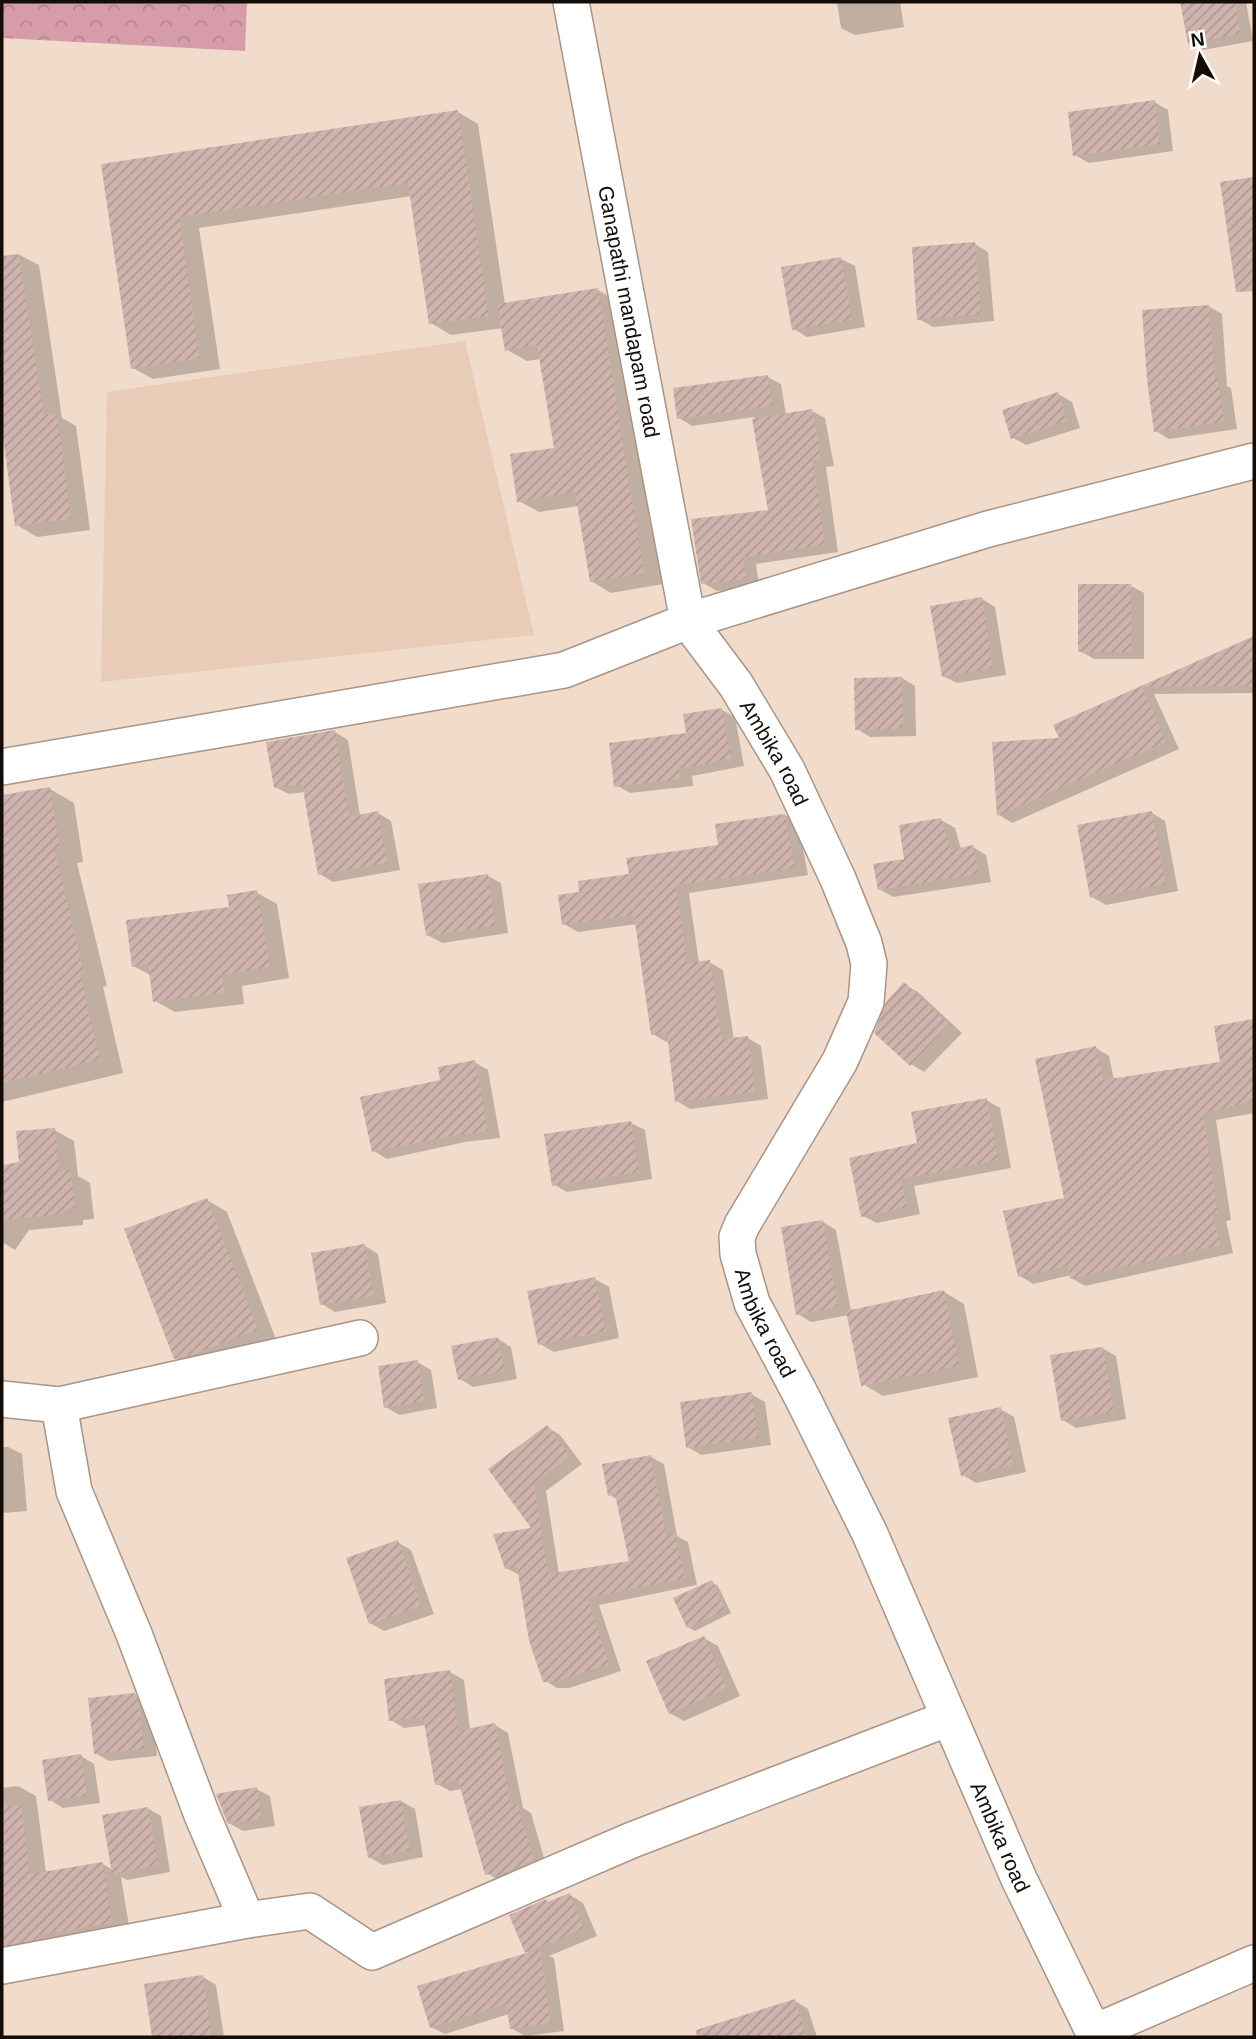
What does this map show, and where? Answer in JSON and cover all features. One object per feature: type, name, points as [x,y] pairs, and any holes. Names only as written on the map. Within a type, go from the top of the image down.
[{"type":"street","name":"Ganapathi mandapam road","points":[[570,2],[688,621]]},
{"type":"street","points":[[2,767],[564,670],[688,621],[988,529],[1254,461]]},
{"type":"street","name":"Ambika road","points":[[688,621],[736,685],[787,770],[843,892],[864,943],[869,964],[866,1002],[840,1061],[737,1237],[738,1254],[752,1303],[870,1534],[1019,1879],[1096,2035]]},
{"type":"street","points":[[2,1399],[59,1405],[360,1338]]},
{"type":"street","points":[[59,1405],[74,1491],[134,1634],[202,1815],[247,1920]]},
{"type":"street","points":[[2,1966],[247,1920],[310,1911],[372,1952],[632,1840],[949,1717]]},
{"type":"street","points":[[1096,2035],[1254,1963]]},
{"type":"shaded area","points":[[465,341],[534,635],[101,682],[107,392]]},
{"type":"green space","points":[[2,2],[247,2],[245,51],[2,38]]},
{"type":"building","points":[[1180,2],[1235,2],[1240,34],[1188,44]]},
{"type":"building","points":[[1155,100],[1160,144],[1073,156],[1068,112]]},
{"type":"building","points":[[458,110],[489,316],[429,324],[408,183],[179,217],[200,358],[131,369],[101,164]]},
{"type":"building","points":[[1254,177],[1254,291],[1236,292],[1220,182]]},
{"type":"building","points":[[975,242],[981,314],[917,320],[912,247]]},
{"type":"building","points":[[19,256],[44,415],[57,413],[71,519],[15,526],[2,430],[2,257]]},
{"type":"building","points":[[841,257],[852,320],[792,330],[781,267]]},
{"type":"building","points":[[598,288],[644,573],[590,582],[575,492],[517,502],[510,454],[554,448],[537,345],[505,351],[497,304]]},
{"type":"building","points":[[1209,305],[1215,379],[1218,378],[1224,422],[1154,432],[1142,310]]},
{"type":"building","points":[[768,375],[773,406],[677,419],[673,388]]},
{"type":"building","points":[[1058,392],[1067,421],[1011,439],[1002,410]]},
{"type":"building","points":[[812,409],[821,459],[813,460],[825,545],[744,557],[746,579],[701,584],[691,519],[768,510],[752,419]]},
{"type":"building","points":[[1078,584],[1131,584],[1131,652],[1078,652]]},
{"type":"building","points":[[982,597],[993,668],[942,677],[930,606]]},
{"type":"building","points":[[1254,636],[1254,686],[1142,687],[1166,742],[997,816],[992,742],[1059,738],[1053,725]]},
{"type":"building","points":[[902,677],[903,729],[855,730],[854,678]]},
{"type":"building","points":[[722,708],[731,759],[679,769],[680,779],[614,787],[609,743],[686,733],[683,714]]},
{"type":"building","points":[[335,730],[349,817],[378,811],[387,863],[318,875],[302,784],[274,788],[266,742]]},
{"type":"building","points":[[50,787],[60,849],[54,849],[84,973],[80,974],[100,1060],[2,1083],[2,795]]},
{"type":"building","points":[[1152,811],[1166,884],[1090,898],[1077,825]]},
{"type":"building","points":[[785,814],[795,868],[676,885],[687,963],[710,960],[722,1039],[748,1036],[755,1092],[675,1102],[667,1033],[651,1035],[634,915],[562,925],[558,895],[579,892],[578,881],[629,874],[626,858],[718,845],[715,824]]},
{"type":"building","points":[[941,818],[951,850],[973,845],[978,874],[878,890],[873,864],[904,859],[899,825]]},
{"type":"building","points":[[488,874],[495,926],[426,936],[418,884]]},
{"type":"building","points":[[257,890],[270,967],[222,975],[225,993],[153,1002],[148,964],[132,967],[126,920],[229,907],[227,895]]},
{"type":"building","points":[[904,982],[949,1024],[910,1066],[874,1033],[886,1002]]},
{"type":"building","points":[[1254,1019],[1254,1102],[1203,1113],[1218,1213],[1213,1214],[1220,1245],[1070,1279],[1067,1266],[1018,1277],[1003,1211],[1064,1198],[1035,1059],[1096,1046],[1103,1080],[1220,1062],[1214,1026]]},
{"type":"building","points":[[475,1060],[488,1131],[372,1152],[360,1097],[440,1080],[438,1067]]},
{"type":"building","points":[[987,1098],[998,1160],[901,1179],[907,1207],[861,1217],[849,1158],[917,1143],[911,1112]]},
{"type":"building","points":[[631,1121],[639,1172],[552,1186],[544,1134]]},
{"type":"building","points":[[55,1128],[59,1171],[71,1170],[75,1209],[63,1210],[63,1214],[2,1220],[2,1165],[19,1162],[16,1131]]},
{"type":"building","points":[[207,1198],[258,1330],[174,1359],[124,1229]]},
{"type":"building","points":[[823,1220],[838,1307],[796,1315],[781,1227]]},
{"type":"building","points":[[365,1244],[373,1296],[320,1305],[311,1253]]},
{"type":"building","points":[[595,1277],[606,1331],[538,1345],[527,1291]]},
{"type":"building","points":[[944,1290],[959,1366],[861,1386],[846,1311]]},
{"type":"building","points":[[498,1337],[505,1371],[458,1380],[451,1346]]},
{"type":"building","points":[[1103,1347],[1114,1412],[1061,1421],[1050,1355]]},
{"type":"building","points":[[418,1360],[424,1401],[384,1408],[378,1366]]},
{"type":"building","points":[[752,1392],[758,1438],[686,1448],[680,1402]]},
{"type":"building","points":[[1001,1407],[1013,1465],[961,1476],[948,1418]]},
{"type":"building","points":[[547,1425],[570,1456],[534,1483],[548,1574],[629,1561],[615,1494],[608,1496],[602,1464],[651,1455],[666,1535],[675,1533],[685,1578],[588,1598],[609,1664],[555,1682],[543,1682],[529,1641],[517,1567],[505,1569],[493,1534],[531,1528],[488,1469]]},
{"type":"building","points":[[398,1540],[421,1606],[369,1624],[346,1558]]},
{"type":"building","points":[[712,1580],[726,1610],[687,1628],[673,1598]]},
{"type":"building","points":[[704,1636],[727,1688],[669,1714],[646,1661]]},
{"type":"building","points":[[450,1670],[458,1731],[495,1723],[511,1805],[517,1803],[534,1860],[495,1877],[493,1873],[485,1875],[458,1780],[435,1785],[423,1717],[389,1721],[384,1679]]},
{"type":"building","points":[[135,1693],[144,1749],[94,1754],[88,1698]]},
{"type":"building","points":[[81,1754],[87,1796],[48,1801],[42,1760]]},
{"type":"building","points":[[257,1787],[262,1819],[228,1824],[216,1794]]},
{"type":"building","points":[[401,1800],[410,1850],[368,1858],[359,1807]]},
{"type":"building","points":[[21,1805],[30,1874],[103,1862],[112,1923],[38,1935],[39,1939],[2,1946],[2,1806]]},
{"type":"building","points":[[148,1807],[158,1865],[112,1874],[102,1815]]},
{"type":"building","points":[[570,1893],[584,1929],[525,1953],[509,1915],[546,1899],[547,1902]]},
{"type":"building","points":[[540,1949],[551,2023],[510,2029],[506,2004],[430,2028],[417,1986]]},
{"type":"building","points":[[203,1975],[212,2037],[152,2037],[144,1984]]},
{"type":"building","points":[[795,1999],[807,2037],[697,2037],[696,2030]]}]
